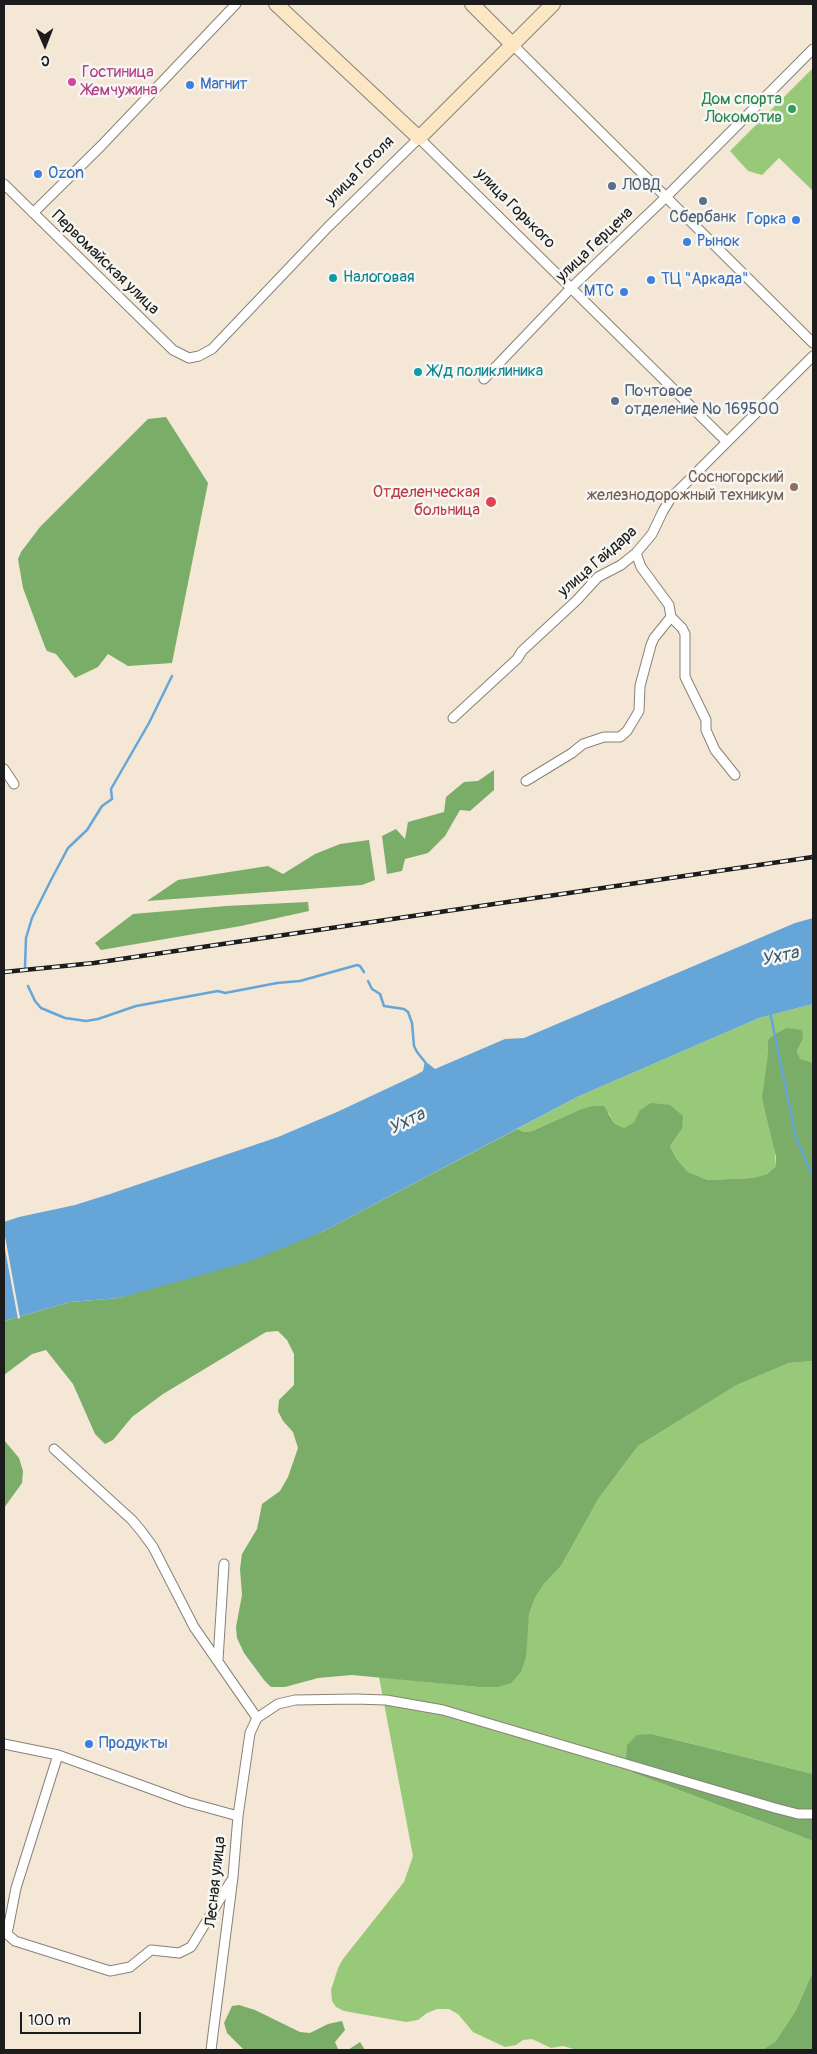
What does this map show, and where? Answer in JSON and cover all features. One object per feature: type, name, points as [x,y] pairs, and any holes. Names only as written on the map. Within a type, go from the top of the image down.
[{"type":"main road","name":"улица Горького","points":[[276,4],[419,138]]},
{"type":"main road","points":[[472,4],[513,45]]},
{"type":"main road","name":"улица Гоголя","points":[[419,138],[553,4]]},
{"type":"street","points":[[33,213],[101,146],[236,4]]},
{"type":"street","points":[[513,45],[813,343]]},
{"type":"street","name":"улица Герцена","points":[[484,378],[571,288],[812,54]]},
{"type":"street","name":"улица Горького","points":[[419,138],[727,442]]},
{"type":"street","name":"улица Гоголя","points":[[189,358],[199,356],[212,349],[328,227],[419,138]]},
{"type":"street","name":"Первомайская улица","points":[[4,184],[173,350],[189,358]]},
{"type":"street","name":"улица Гайдара","points":[[453,718],[517,659],[522,651],[598,578],[621,565],[636,553],[652,534],[662,511],[672,498],[813,356]]},
{"type":"street","points":[[636,553],[641,567],[669,605],[671,617],[685,634],[685,677],[706,720],[706,730],[715,750],[735,774]]},
{"type":"street","points":[[526,781],[572,753],[583,744],[604,737],[620,737],[627,731],[638,711],[640,686],[651,645],[654,638],[671,617]]},
{"type":"street","points":[[4,769],[14,784]]},
{"type":"street","points":[[54,1449],[132,1520],[142,1532],[153,1547],[194,1627],[257,1718],[278,1704],[295,1700],[386,1700],[410,1704],[500,1726],[775,1808],[798,1814],[813,1814]]},
{"type":"street","points":[[218,1660],[224,1564]]},
{"type":"street","name":"Лесная улица","points":[[210,2050],[233,1877],[238,1816],[250,1733],[257,1718]]},
{"type":"street","points":[[4,1744],[58,1755],[187,1802],[238,1816]]},
{"type":"street","points":[[58,1755],[16,1888],[7,1934],[14,1941],[110,1971],[130,1967],[151,1950],[179,1953],[191,1947],[233,1877]]},
{"type":"green space","name":"Дом спорта Локомотив","points":[[813,68],[813,191],[779,158],[762,175],[748,171],[730,151]]},
{"type":"green space","points":[[166,417],[208,483],[172,663],[128,666],[108,654],[98,667],[75,678],[56,654],[47,651],[45,647],[23,588],[18,559],[40,527],[148,419]]},
{"type":"green space","points":[[494,770],[494,790],[470,811],[460,810],[445,836],[428,853],[405,859],[402,871],[387,874],[382,836],[396,829],[405,839],[408,822],[444,812],[446,797],[464,782],[478,781]]},
{"type":"green space","points":[[369,840],[375,880],[362,885],[147,901],[178,880],[268,866],[283,874],[315,854],[340,844]]},
{"type":"green space","points":[[308,902],[309,911],[241,926],[101,950],[95,943],[133,914],[226,906]]},
{"type":"green space","points":[[813,1004],[813,1063],[800,1060],[797,1051],[803,1039],[768,1040],[767,1062],[776,1166],[767,1174],[752,1178],[708,1180],[688,1172],[676,1158],[670,1146],[682,1129],[639,1111],[634,1122],[624,1128],[614,1123],[609,1113],[579,1110],[532,1131],[524,1132],[517,1129],[577,1097],[759,1018]]},
{"type":"green space","points":[[787,1028],[802,1030],[803,1039],[797,1051],[800,1059],[813,1063],[813,1361],[789,1363],[737,1385],[638,1446],[599,1498],[561,1566],[544,1584],[536,1596],[529,1614],[526,1657],[521,1672],[511,1683],[498,1687],[478,1687],[352,1675],[318,1678],[285,1687],[271,1687],[244,1653],[237,1638],[236,1627],[242,1595],[240,1569],[242,1554],[257,1529],[262,1504],[280,1491],[288,1477],[298,1448],[293,1432],[283,1421],[278,1411],[279,1400],[294,1385],[294,1354],[287,1340],[278,1331],[266,1332],[163,1394],[132,1417],[113,1440],[105,1444],[95,1434],[73,1384],[46,1350],[32,1354],[4,1375],[4,1321],[70,1302],[119,1298],[322,1232],[517,1129],[524,1132],[532,1131],[579,1110],[593,1106],[604,1106],[614,1123],[624,1128],[634,1122],[639,1111],[651,1103],[670,1105],[683,1116],[682,1129],[670,1146],[676,1158],[688,1172],[708,1180],[752,1178],[767,1174],[776,1166],[776,1157],[762,1098],[768,1040]]},
{"type":"green space","points":[[813,1361],[813,1774],[652,1734],[634,1773],[813,1841],[813,1971],[796,2010],[775,2042],[762,2050],[577,2050],[563,2046],[551,2048],[532,2039],[523,2040],[516,2045],[505,2047],[473,2032],[458,2014],[449,2009],[437,2009],[427,2013],[418,2020],[406,2022],[344,2011],[336,2007],[332,2001],[331,1990],[338,1968],[343,1959],[404,1882],[413,1856],[379,1677],[478,1687],[527,1631],[529,1614],[536,1596],[544,1584],[561,1566],[599,1498],[638,1446],[737,1385],[789,1363]]},
{"type":"green space","points":[[4,1440],[19,1458],[23,1471],[22,1483],[4,1508]]},
{"type":"green space","points":[[652,1734],[813,1774],[813,1841],[634,1773],[626,1761],[627,1745],[637,1735]]},
{"type":"green space","points":[[813,1971],[813,2050],[762,2050],[775,2042],[796,2010]]},
{"type":"green space","points":[[239,2005],[255,2010],[300,2032],[310,2033],[328,2024],[342,2021],[345,2030],[335,2042],[338,2049],[348,2050],[244,2050],[227,2033],[224,2023],[232,2006]]},
{"type":"green space","points":[[360,2042],[365,2050],[348,2050]]},
{"type":"water","name":"Ухта","points":[[813,918],[813,1004],[759,1018],[577,1097],[322,1232],[251,1261],[119,1298],[70,1302],[4,1321],[4,1222],[75,1205],[278,1137],[416,1075],[423,1071],[425,1061],[435,1069],[505,1039],[524,1038],[795,923]]},
{"type":"pier","points":[[4,1231],[20,1318],[18,1319],[4,1244]]},
{"type":"waterway","points":[[25,967],[26,938],[32,918],[51,880],[68,848],[87,830],[102,806],[112,799],[111,789],[149,723],[172,676]]},
{"type":"waterway","points":[[28,986],[35,1001],[41,1008],[65,1018],[86,1021],[98,1019],[136,1006],[218,991],[225,993],[277,983],[300,981],[357,965],[364,972]]},
{"type":"waterway","points":[[368,981],[372,989],[380,994],[384,1006],[404,1009],[408,1012],[412,1023],[414,1046],[425,1062]]},
{"type":"waterway","points":[[770,1012],[796,1138],[813,1177]]},
{"type":"railway","points":[[4,972],[94,963],[813,857]]},
{"type":"place","name":"Гостиница Жемчужина","points":[[72,82]]},
{"type":"place","name":"Магнит","points":[[190,85]]},
{"type":"place","name":"Дом спорта Локомотив","points":[[792,109]]},
{"type":"place","name":"Ozon","points":[[38,174]]},
{"type":"place","name":"ЛОВД","points":[[612,186]]},
{"type":"place","name":"Сбербанк","points":[[703,201]]},
{"type":"place","name":"Горка","points":[[796,220]]},
{"type":"place","name":"Рынок","points":[[687,242]]},
{"type":"place","name":"Налоговая","points":[[333,278]]},
{"type":"place","name":"ТЦ \"Аркада\"","points":[[651,280]]},
{"type":"place","name":"МТС","points":[[624,292]]},
{"type":"place","name":"Ж/д поликлиника","points":[[418,372]]},
{"type":"place","name":"Почтовое отделение № 169500","points":[[615,401]]},
{"type":"place","name":"Сосногорский железнодорожный техникум","points":[[794,487]]},
{"type":"place","name":"Отделенческая больница","points":[[491,502]]},
{"type":"place","name":"Продукты","points":[[89,1744]]}]
